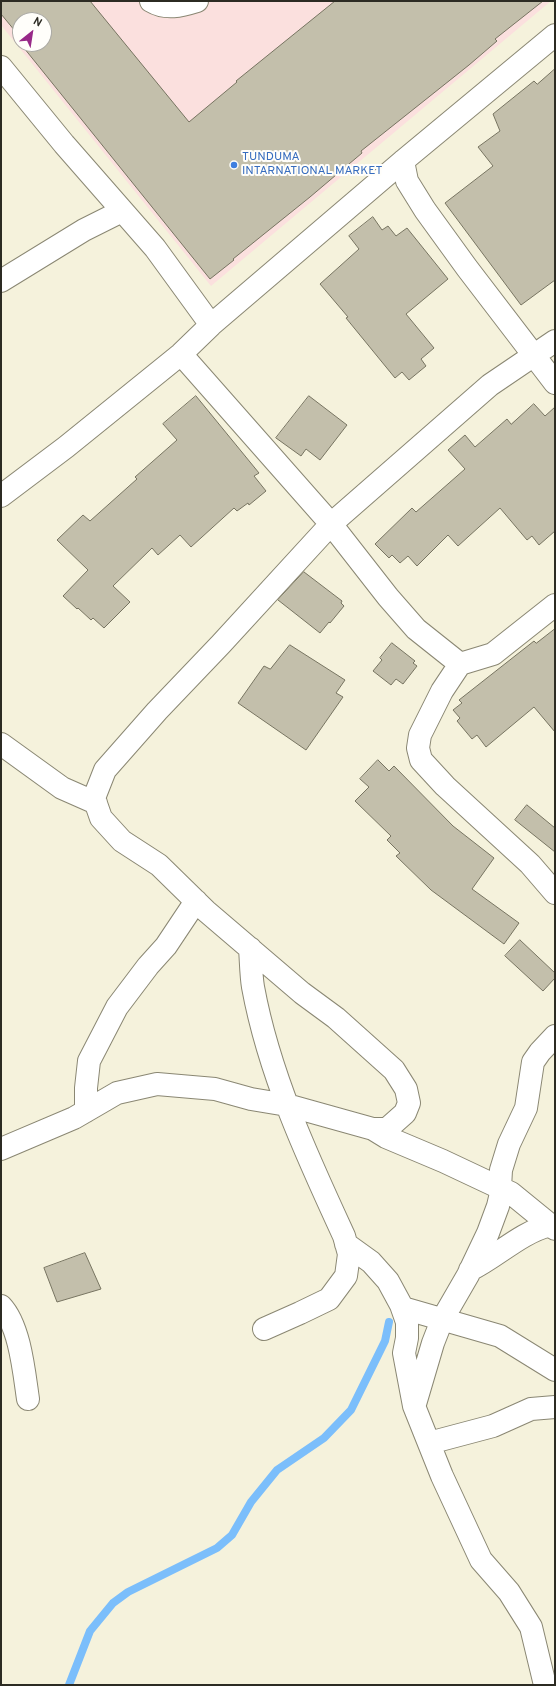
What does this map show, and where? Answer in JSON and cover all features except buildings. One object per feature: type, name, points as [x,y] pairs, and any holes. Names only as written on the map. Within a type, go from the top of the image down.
[{"type":"street","points":[[151,1],[157,5],[177,8],[197,1]]},
{"type":"street","points":[[1,496],[72,442],[181,354],[211,324],[403,161],[555,35]]},
{"type":"street","points":[[1,67],[154,248],[211,324]]},
{"type":"street","points":[[403,161],[407,181],[425,210],[467,268],[535,354],[555,383]]},
{"type":"street","points":[[1,281],[84,230],[122,211]]},
{"type":"street","points":[[1,1149],[74,1118],[117,1093],[157,1084],[215,1089],[251,1099],[287,1105],[373,1129],[387,1129],[404,1113],[409,1103],[406,1089],[394,1070],[336,1018],[302,993],[196,901],[159,865],[122,841],[101,818],[94,798],[105,770],[157,711],[221,644],[331,524],[387,473],[490,385],[555,341]]},
{"type":"street","points":[[181,354],[331,524],[388,597],[416,629],[460,664]]},
{"type":"street","points":[[555,605],[493,654],[460,664],[442,691],[420,735],[418,748],[421,760],[445,786],[530,864],[555,893]]},
{"type":"street","points":[[1,744],[62,788],[96,803]]},
{"type":"street","points":[[86,1111],[86,1088],[89,1061],[117,1007],[148,966],[166,946],[196,901]]},
{"type":"street","points":[[250,948],[253,986],[262,1027],[287,1105],[344,1236],[349,1254],[346,1276],[329,1298],[264,1329]]},
{"type":"street","points":[[414,1406],[433,1343],[442,1320],[470,1270],[488,1233],[498,1206],[501,1189],[501,1170],[509,1144],[526,1108],[533,1062],[555,1036]]},
{"type":"street","points":[[373,1129],[386,1137],[511,1193],[553,1227]]},
{"type":"street","points":[[470,1270],[486,1262],[524,1235],[553,1227]]},
{"type":"street","points":[[346,1244],[371,1262],[388,1281],[403,1308],[407,1322],[407,1338],[404,1353],[414,1406],[442,1476],[481,1560],[509,1592],[531,1627],[545,1685]]},
{"type":"street","points":[[1,1306],[8,1313],[21,1352],[28,1399]]},
{"type":"street","points":[[403,1308],[500,1336],[555,1370]]},
{"type":"street","points":[[429,1442],[493,1426],[531,1409],[555,1407]]},
{"type":"shaded area","name":"TUNDUMA INTARNATIONAL MARKET","points":[[1,1],[551,1],[211,286],[23,52],[52,52],[52,12],[12,12],[12,39],[1,25]]},
{"type":"waterway","points":[[69,1685],[90,1631],[113,1603],[128,1592],[217,1548],[232,1535],[251,1502],[277,1470],[324,1438],[351,1410],[385,1341],[389,1322]]},
{"type":"place","name":"TUNDUMA INTARNATIONAL MARKET","points":[[234,165]]}]
